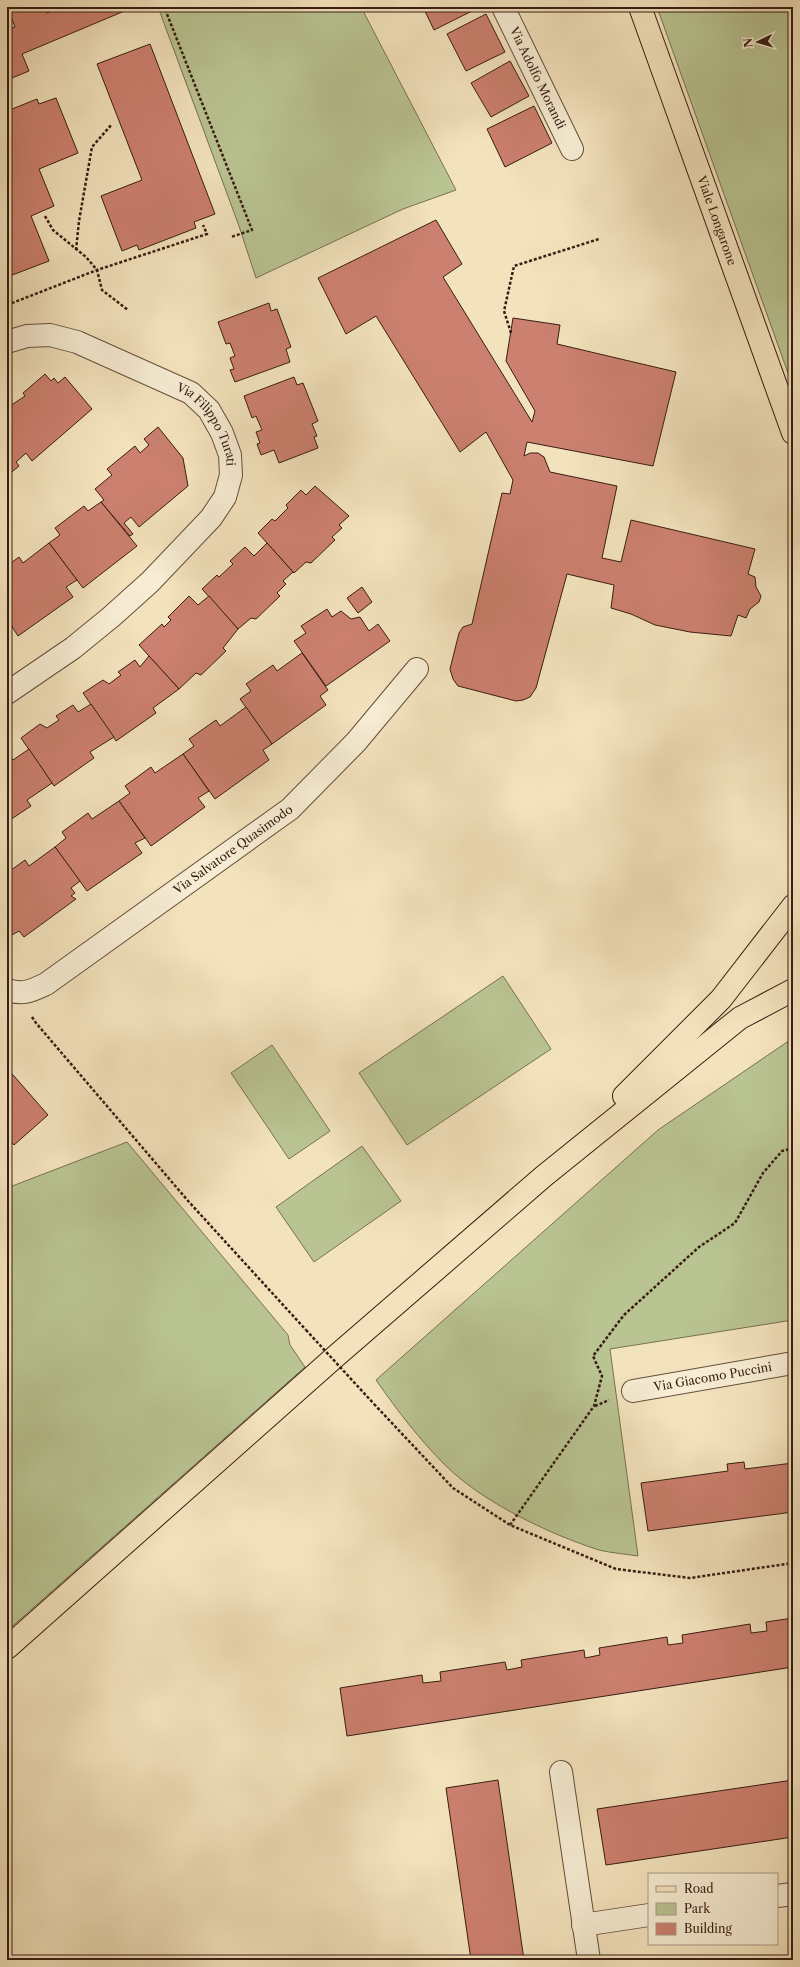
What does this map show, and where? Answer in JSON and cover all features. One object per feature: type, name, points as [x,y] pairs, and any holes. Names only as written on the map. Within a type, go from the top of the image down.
[{"type":"main road","name":"Viale Longarone","points":[[640,7],[793,434]]},
{"type":"main road","points":[[544,1176],[721,999],[793,906]]},
{"type":"main road","points":[[7,1648],[342,1351],[544,1176],[740,1018],[793,990]]},
{"type":"street","name":"Via Adolfo Morandi","points":[[503,7],[572,149]]},
{"type":"street","name":"Via Filippo Turati","points":[[7,342],[27,336],[50,336],[76,342],[191,393],[209,410],[222,433],[230,455],[231,475],[225,497],[211,518],[150,582],[73,648],[7,693]]},
{"type":"street","name":"Via Salvatore Quasimodo","points":[[13,992],[30,992],[46,984],[290,809],[356,742],[417,669]]},
{"type":"street","name":"Via Giacomo Puccini","points":[[633,1391],[793,1363]]},
{"type":"street","points":[[561,1772],[589,1960]]},
{"type":"street","points":[[778,1896],[793,1894]]},
{"type":"street","points":[[583,1925],[648,1915]]},
{"type":"path","points":[[169,7],[165,9],[252,230],[231,237]]},
{"type":"path","points":[[76,250],[78,221],[92,148],[112,124]]},
{"type":"path","points":[[45,216],[53,230],[97,270],[102,290],[128,310]]},
{"type":"path","points":[[7,305],[97,270],[207,234],[203,225]]},
{"type":"path","points":[[511,333],[504,311],[514,266],[599,239]]},
{"type":"path","points":[[13,992],[36,1023],[189,1202],[453,1488],[510,1525],[616,1569],[690,1578],[793,1563]]},
{"type":"path","points":[[510,1525],[594,1406],[602,1376],[593,1356],[624,1314],[699,1247],[735,1223],[763,1172],[782,1151],[793,1148]]},
{"type":"green space","points":[[158,7],[361,7],[456,190],[403,209],[256,278],[239,226]]},
{"type":"green space","points":[[657,7],[793,7],[793,387]]},
{"type":"green space","points":[[503,976],[551,1049],[407,1145],[359,1073]]},
{"type":"green space","points":[[793,1038],[793,1320],[610,1349],[638,1556],[599,1550],[538,1526],[497,1504],[460,1479],[426,1445],[376,1380],[658,1130]]},
{"type":"green space","points":[[272,1045],[330,1131],[289,1159],[231,1073]]},
{"type":"green space","points":[[127,1142],[288,1335],[290,1345],[305,1367],[7,1631],[7,1188]]},
{"type":"green space","points":[[362,1146],[401,1201],[314,1262],[276,1207]]},
{"type":"building","points":[[7,7],[45,7],[47,13],[63,7],[134,7],[22,54],[29,71],[7,80],[7,30],[15,27]]},
{"type":"building","points":[[423,7],[480,7],[434,30]]},
{"type":"building","points":[[486,14],[505,52],[466,71],[447,34]]},
{"type":"building","points":[[150,44],[215,214],[194,222],[196,228],[139,250],[137,245],[122,251],[101,196],[142,180],[97,64]]},
{"type":"building","points":[[510,61],[529,96],[491,117],[471,83]]},
{"type":"building","points":[[56,98],[78,153],[39,169],[54,206],[31,216],[49,261],[7,277],[7,111],[37,99],[39,104]]},
{"type":"building","points":[[534,106],[552,143],[505,167],[487,129]]},
{"type":"building","points":[[436,220],[462,264],[443,277],[532,422],[535,411],[506,361],[513,318],[560,325],[557,344],[676,372],[653,466],[527,442],[524,456],[530,453],[538,453],[544,457],[550,472],[617,486],[602,558],[621,562],[631,520],[755,549],[748,574],[755,577],[756,587],[761,596],[759,602],[750,609],[746,618],[738,615],[731,636],[690,632],[655,625],[631,614],[611,608],[614,585],[567,574],[536,688],[530,697],[516,701],[458,686],[453,679],[450,669],[459,633],[463,627],[472,624],[502,493],[510,494],[513,480],[486,432],[460,452],[376,316],[346,334],[318,278]]},
{"type":"building","points":[[269,303],[271,311],[277,309],[291,347],[286,349],[290,362],[235,382],[230,370],[234,369],[230,358],[235,356],[230,343],[226,344],[218,322]]},
{"type":"building","points":[[45,374],[51,381],[54,378],[58,383],[65,377],[92,409],[32,461],[26,453],[16,462],[19,466],[7,476],[7,408],[25,396],[23,393]]},
{"type":"building","points":[[294,377],[297,385],[303,383],[318,421],[312,424],[317,436],[314,437],[318,448],[279,463],[274,450],[261,455],[257,444],[260,443],[256,432],[262,430],[256,416],[252,418],[244,396]]},
{"type":"building","points":[[158,427],[183,458],[188,486],[139,527],[131,517],[124,523],[133,534],[130,536],[101,502],[104,500],[95,489],[112,475],[107,469],[135,446],[140,453],[149,445],[144,439]]},
{"type":"building","points":[[315,486],[349,516],[339,525],[342,528],[332,537],[335,540],[311,563],[306,562],[294,573],[258,533],[272,519],[275,521],[288,508],[286,505],[301,490],[306,495]]},
{"type":"building","points":[[101,502],[137,546],[83,588],[49,543],[60,535],[55,528],[84,506],[88,511]]},
{"type":"building","points":[[49,543],[77,580],[66,587],[73,597],[18,636],[7,619],[7,566],[19,557],[23,563]]},
{"type":"building","points":[[267,543],[293,572],[283,581],[286,584],[277,593],[280,596],[256,619],[251,618],[238,629],[202,589],[217,575],[219,577],[233,564],[230,561],[245,547],[254,556]]},
{"type":"building","points":[[362,587],[372,602],[358,613],[347,598]]},
{"type":"building","points":[[189,596],[198,605],[209,596],[238,629],[223,648],[226,651],[201,675],[196,673],[179,689],[139,645],[162,624],[164,627],[171,620],[168,617]]},
{"type":"building","points":[[327,609],[332,617],[341,611],[351,619],[360,617],[369,631],[378,624],[390,641],[326,686],[294,641],[306,633],[301,626]]},
{"type":"building","points":[[7,620],[13,627],[7,631]]},
{"type":"building","points":[[302,653],[328,690],[320,696],[326,705],[272,744],[240,699],[251,691],[246,684],[273,665],[277,671]]},
{"type":"building","points":[[149,656],[179,689],[153,708],[156,713],[116,741],[83,693],[103,680],[109,684],[121,675],[118,672],[135,660],[140,667]]},
{"type":"building","points":[[91,704],[114,737],[90,752],[94,758],[54,786],[21,738],[40,724],[47,728],[59,720],[56,716],[73,705],[78,712]]},
{"type":"building","points":[[246,707],[272,744],[263,750],[269,760],[215,799],[183,754],[194,746],[189,739],[216,720],[220,726]]},
{"type":"building","points":[[29,749],[52,783],[27,800],[31,806],[7,822],[7,753],[13,760]]},
{"type":"building","points":[[183,754],[209,791],[198,798],[205,807],[151,846],[119,801],[130,793],[125,786],[151,767],[155,773]]},
{"type":"building","points":[[119,801],[145,838],[135,843],[142,853],[87,891],[55,847],[66,838],[62,832],[88,813],[92,819]]},
{"type":"building","points":[[55,847],[80,881],[71,888],[75,893],[71,896],[76,899],[24,937],[19,931],[10,936],[7,932],[7,885],[9,883],[7,881],[7,873],[25,860],[29,866]]},
{"type":"building","points":[[7,1068],[48,1115],[14,1145],[7,1137]]},
{"type":"building","points":[[744,1462],[745,1469],[793,1463],[793,1512],[648,1531],[641,1483],[728,1471],[727,1464]]},
{"type":"building","points":[[793,1618],[793,1667],[347,1736],[340,1688],[422,1675],[423,1683],[441,1681],[440,1672],[505,1662],[507,1670],[522,1667],[521,1660],[584,1650],[585,1658],[600,1655],[599,1648],[667,1637],[668,1645],[683,1643],[682,1635],[750,1624],[751,1633],[767,1631],[766,1622]]},
{"type":"building","points":[[498,1780],[524,1960],[471,1960],[446,1788]]},
{"type":"building","points":[[793,1780],[793,1837],[606,1865],[597,1809]]}]
